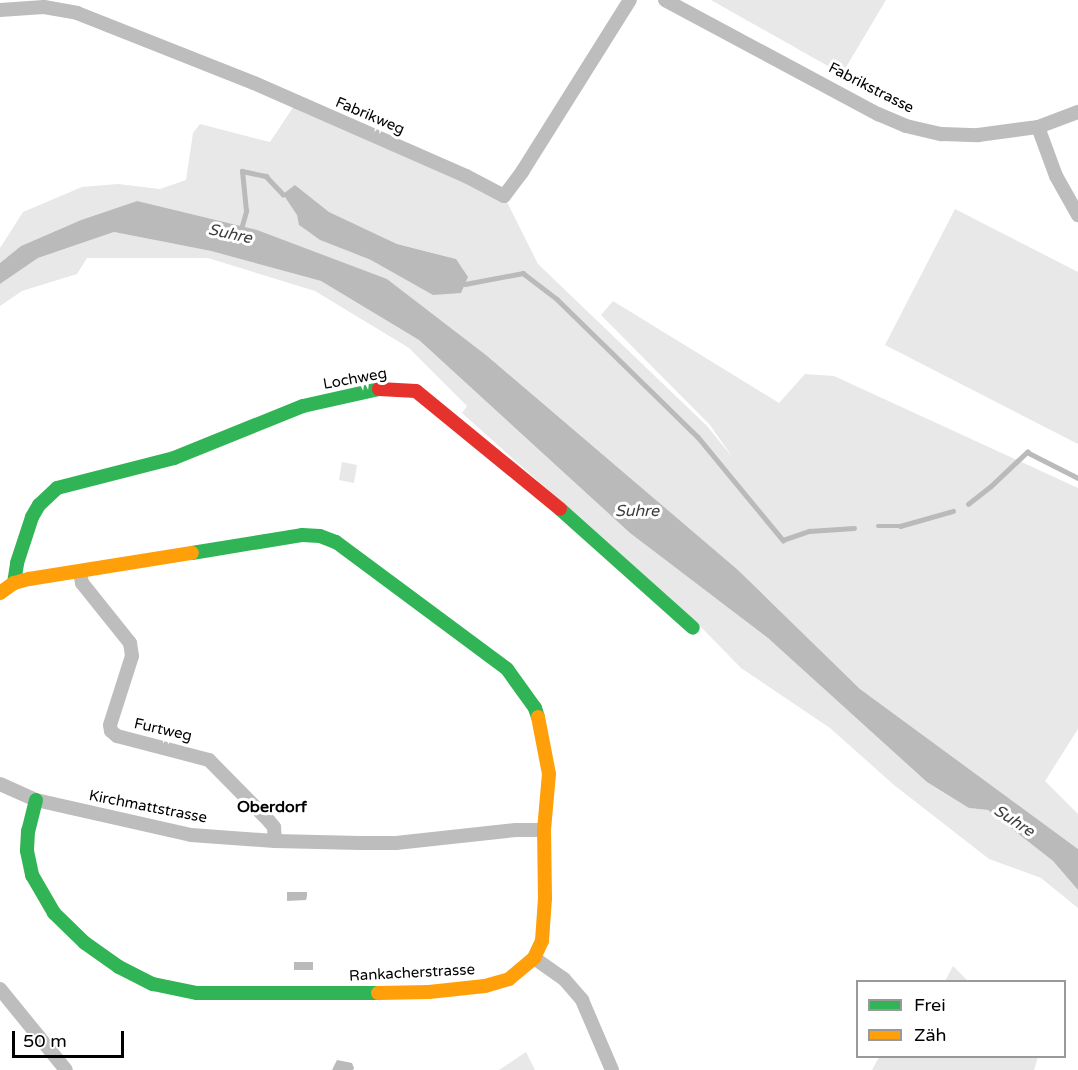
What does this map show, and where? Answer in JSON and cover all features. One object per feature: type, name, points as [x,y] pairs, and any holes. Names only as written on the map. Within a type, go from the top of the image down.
[{"type":"street","name":"Fabrikweg","points":[[0,10],[44,7],[77,13],[254,83],[466,176],[504,196],[522,172],[630,0]]},
{"type":"street","name":"Fabrikstrasse","points":[[665,0],[878,114],[906,126],[942,134],[978,135],[1038,127],[1078,112]]},
{"type":"street","points":[[1038,127],[1052,166],[1078,215]]},
{"type":"street","name":"Lochweg","points":[[15,583],[17,563],[32,517],[39,505],[57,488],[183,455],[303,406],[383,388],[402,389],[416,391],[431,400],[599,542],[693,628]]},
{"type":"street","points":[[0,593],[15,583],[302,535],[320,536],[336,542],[507,669],[535,708],[543,732],[549,774],[544,830],[545,898],[542,941],[534,958],[564,979],[582,1000],[612,1070]]},
{"type":"street","name":"Furtweg","points":[[80,572],[82,583],[130,643],[132,656],[110,725],[111,731],[117,736],[209,760],[274,827],[275,841]]},
{"type":"street","name":"Kirchmattstrasse","points":[[0,784],[36,800],[191,835],[275,841],[396,843],[516,830],[544,830]]},
{"type":"street","name":"Rankacherstrasse","points":[[36,800],[28,831],[27,851],[32,875],[41,893],[54,913],[85,944],[119,967],[153,984],[197,993],[272,995],[429,992],[485,986],[509,979],[534,958]]},
{"type":"street","points":[[0,989],[66,1070]]},
{"type":"shaded area","points":[[711,0],[886,0],[842,74]]},
{"type":"shaded area","points":[[296,103],[504,196],[538,264],[707,426],[733,458],[710,425],[601,315],[613,301],[779,403],[805,374],[834,376],[1078,488],[1078,729],[1045,781],[1078,814],[1078,849],[860,689],[738,570],[486,355],[387,279],[137,201],[81,220],[21,246],[0,263],[0,248],[23,212],[82,187],[118,184],[160,189],[186,180],[193,133],[200,124],[270,142]],"holes":[[[295,185],[329,212],[397,244],[456,259],[371,260],[320,240],[299,225]]]},
{"type":"shaded area","points":[[955,209],[1078,272],[1078,444],[885,345]]},
{"type":"shaded area","points":[[114,232],[211,251],[321,281],[419,340],[630,533],[768,638],[969,808],[988,810],[1053,861],[1078,890],[1078,908],[1041,878],[989,859],[894,785],[830,728],[741,668],[699,625],[462,413],[467,406],[409,348],[315,291],[208,258],[87,258],[77,274],[22,291],[0,306],[0,284],[38,258]]},
{"type":"shaded area","points":[[342,462],[357,465],[354,483],[339,480]]},
{"type":"shaded area","points":[[953,966],[967,980],[946,980]]},
{"type":"shaded area","points":[[526,1052],[535,1070],[499,1070]]},
{"type":"shaded area","points":[[878,1058],[1038,1058],[1034,1070],[872,1070]]},
{"type":"water","points":[[295,185],[329,212],[397,244],[456,259],[468,277],[461,293],[433,295],[371,260],[320,240],[299,225],[297,215],[283,194]]},
{"type":"water","name":"Suhre","points":[[137,201],[257,230],[387,279],[486,355],[738,570],[860,689],[1078,849],[1078,890],[1053,861],[988,810],[969,808],[927,782],[768,638],[630,533],[419,340],[321,281],[211,251],[114,232],[38,258],[0,284],[0,263],[21,246],[81,220]]},
{"type":"water","points":[[287,892],[307,892],[306,900],[287,901]]},
{"type":"water","points":[[294,962],[313,962],[313,970],[294,970]]},
{"type":"water","points":[[337,1060],[352,1063],[353,1070],[332,1070]]},
{"type":"waterway","points":[[241,229],[246,211],[242,171],[266,176],[283,194]]},
{"type":"waterway","points":[[465,284],[523,273],[557,299],[698,437],[783,540],[809,531],[854,528]]},
{"type":"waterway","points":[[968,504],[1027,452],[1078,478]]},
{"type":"waterway","points":[[878,526],[900,526],[953,511]]},
{"type":"traffic: fast","points":[[14,583],[17,563],[32,517],[39,505],[57,488],[174,458],[303,406],[379,389]]},
{"type":"traffic: fast","points":[[560,509],[693,628]]},
{"type":"traffic: fast","points":[[192,553],[302,535],[320,536],[336,542],[507,669],[535,708],[538,717]]},
{"type":"traffic: fast","points":[[36,800],[28,831],[27,851],[32,875],[54,913],[85,943],[119,967],[153,984],[197,993],[378,993]]},
{"type":"traffic: slow","points":[[0,593],[14,583],[29,579],[192,553]]},
{"type":"traffic: slow","points":[[378,993],[429,992],[485,986],[509,979],[534,958],[542,941],[545,898],[544,830],[549,774],[538,717]]},
{"type":"traffic: jam","points":[[379,389],[416,391],[560,509]]},
{"type":"district","name":"Oberdorf","points":[[272,807]]}]
